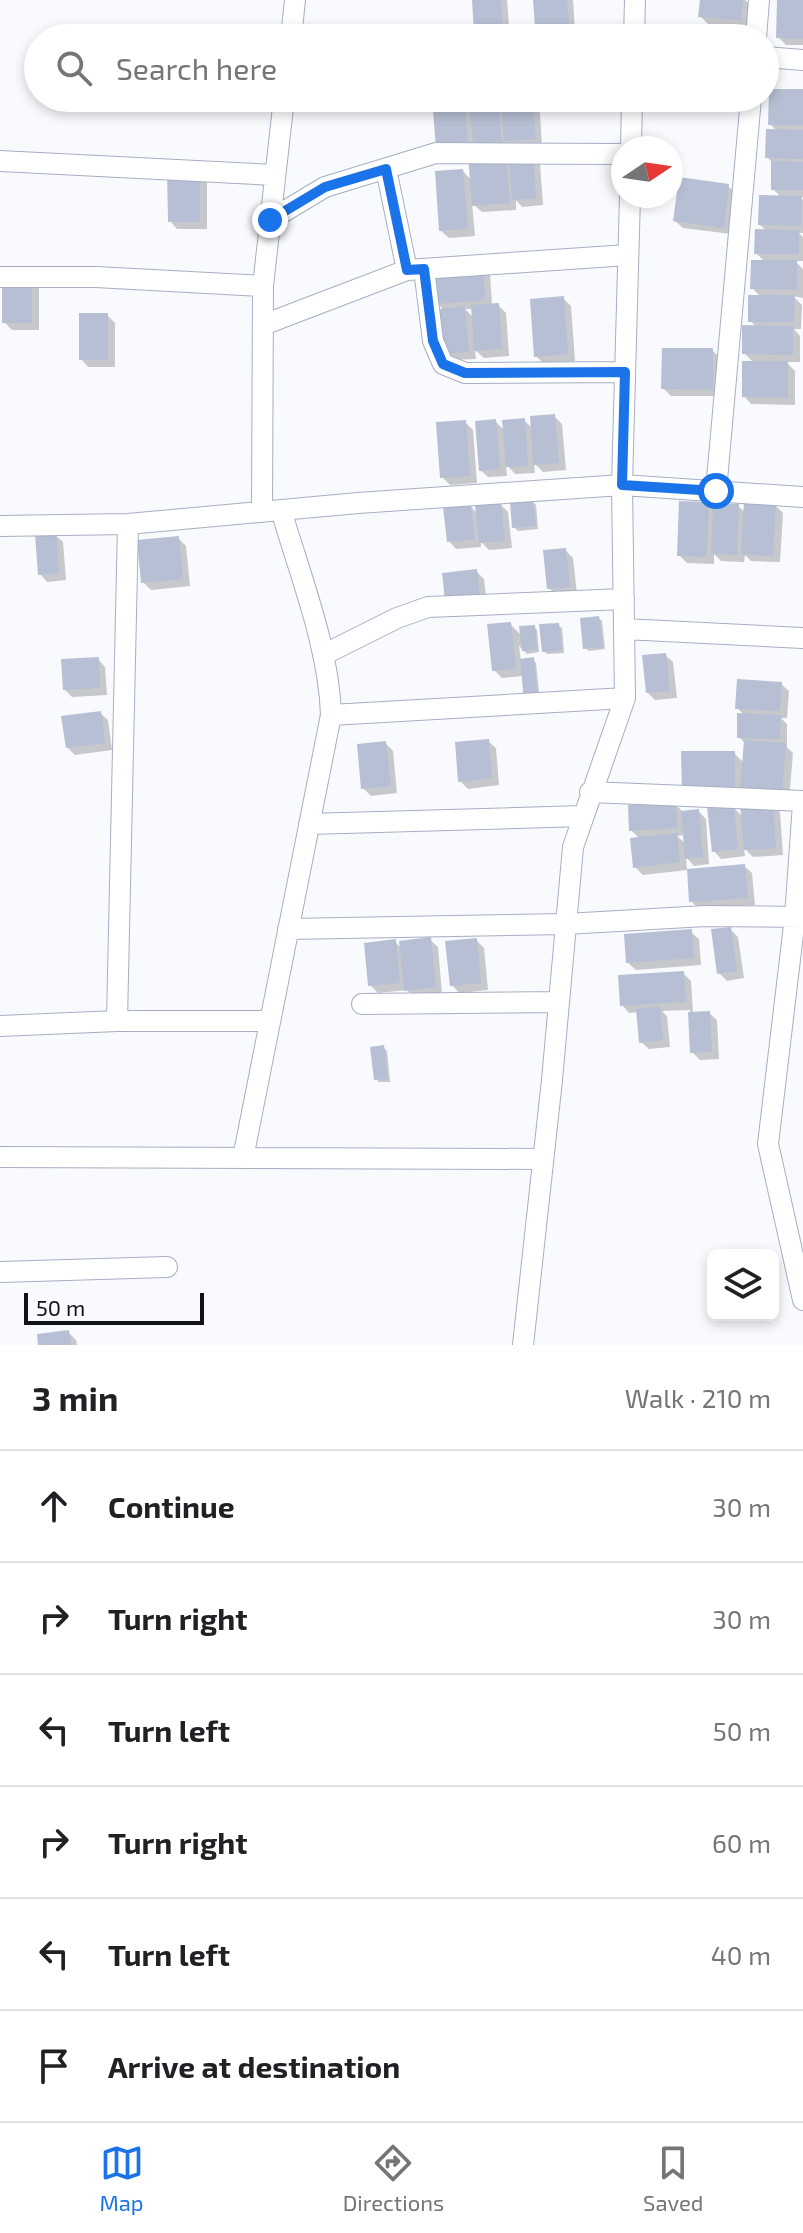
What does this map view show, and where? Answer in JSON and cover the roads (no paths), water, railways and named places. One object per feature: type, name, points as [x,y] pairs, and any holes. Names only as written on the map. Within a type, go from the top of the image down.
[{"type":"street","points":[[283,0],[295,0],[292,24]]},
{"type":"street","points":[[634,24],[635,0]]},
{"type":"street","points":[[757,24],[759,0]]},
{"type":"street","points":[[779,58],[803,60]]},
{"type":"street","points":[[243,1158],[331,715],[330,685],[323,655],[271,511],[263,286],[282,112]]},
{"type":"street","points":[[631,136],[632,112]]},
{"type":"street","points":[[716,491],[750,112]]},
{"type":"street","points":[[270,220],[325,187],[436,153],[611,154]]},
{"type":"street","points":[[0,161],[275,175]]},
{"type":"street","points":[[386,169],[433,341],[443,364],[465,373],[625,372]]},
{"type":"street","points":[[523,1345],[573,847],[625,698],[622,485],[630,208]]},
{"type":"street","points":[[263,325],[416,270],[628,255]]},
{"type":"street","points":[[0,277],[96,277],[263,286]]},
{"type":"street","points":[[0,526],[128,524],[622,485],[803,497]]},
{"type":"street","points":[[117,1021],[128,524]]},
{"type":"street","points":[[323,655],[397,618],[428,607],[624,599]]},
{"type":"street","points":[[624,629],[803,638]]},
{"type":"street","points":[[331,715],[625,698]]},
{"type":"street","points":[[590,792],[803,802],[799,917],[768,1144],[803,1300]]},
{"type":"street","points":[[309,824],[583,816]]},
{"type":"street","points":[[288,929],[566,924],[705,916],[799,917]]},
{"type":"street","points":[[362,1004],[559,1002]]},
{"type":"street","points":[[0,1026],[117,1021],[270,1021]]},
{"type":"street","points":[[0,1157],[543,1159]]},
{"type":"street","points":[[0,1272],[167,1267]]}]
